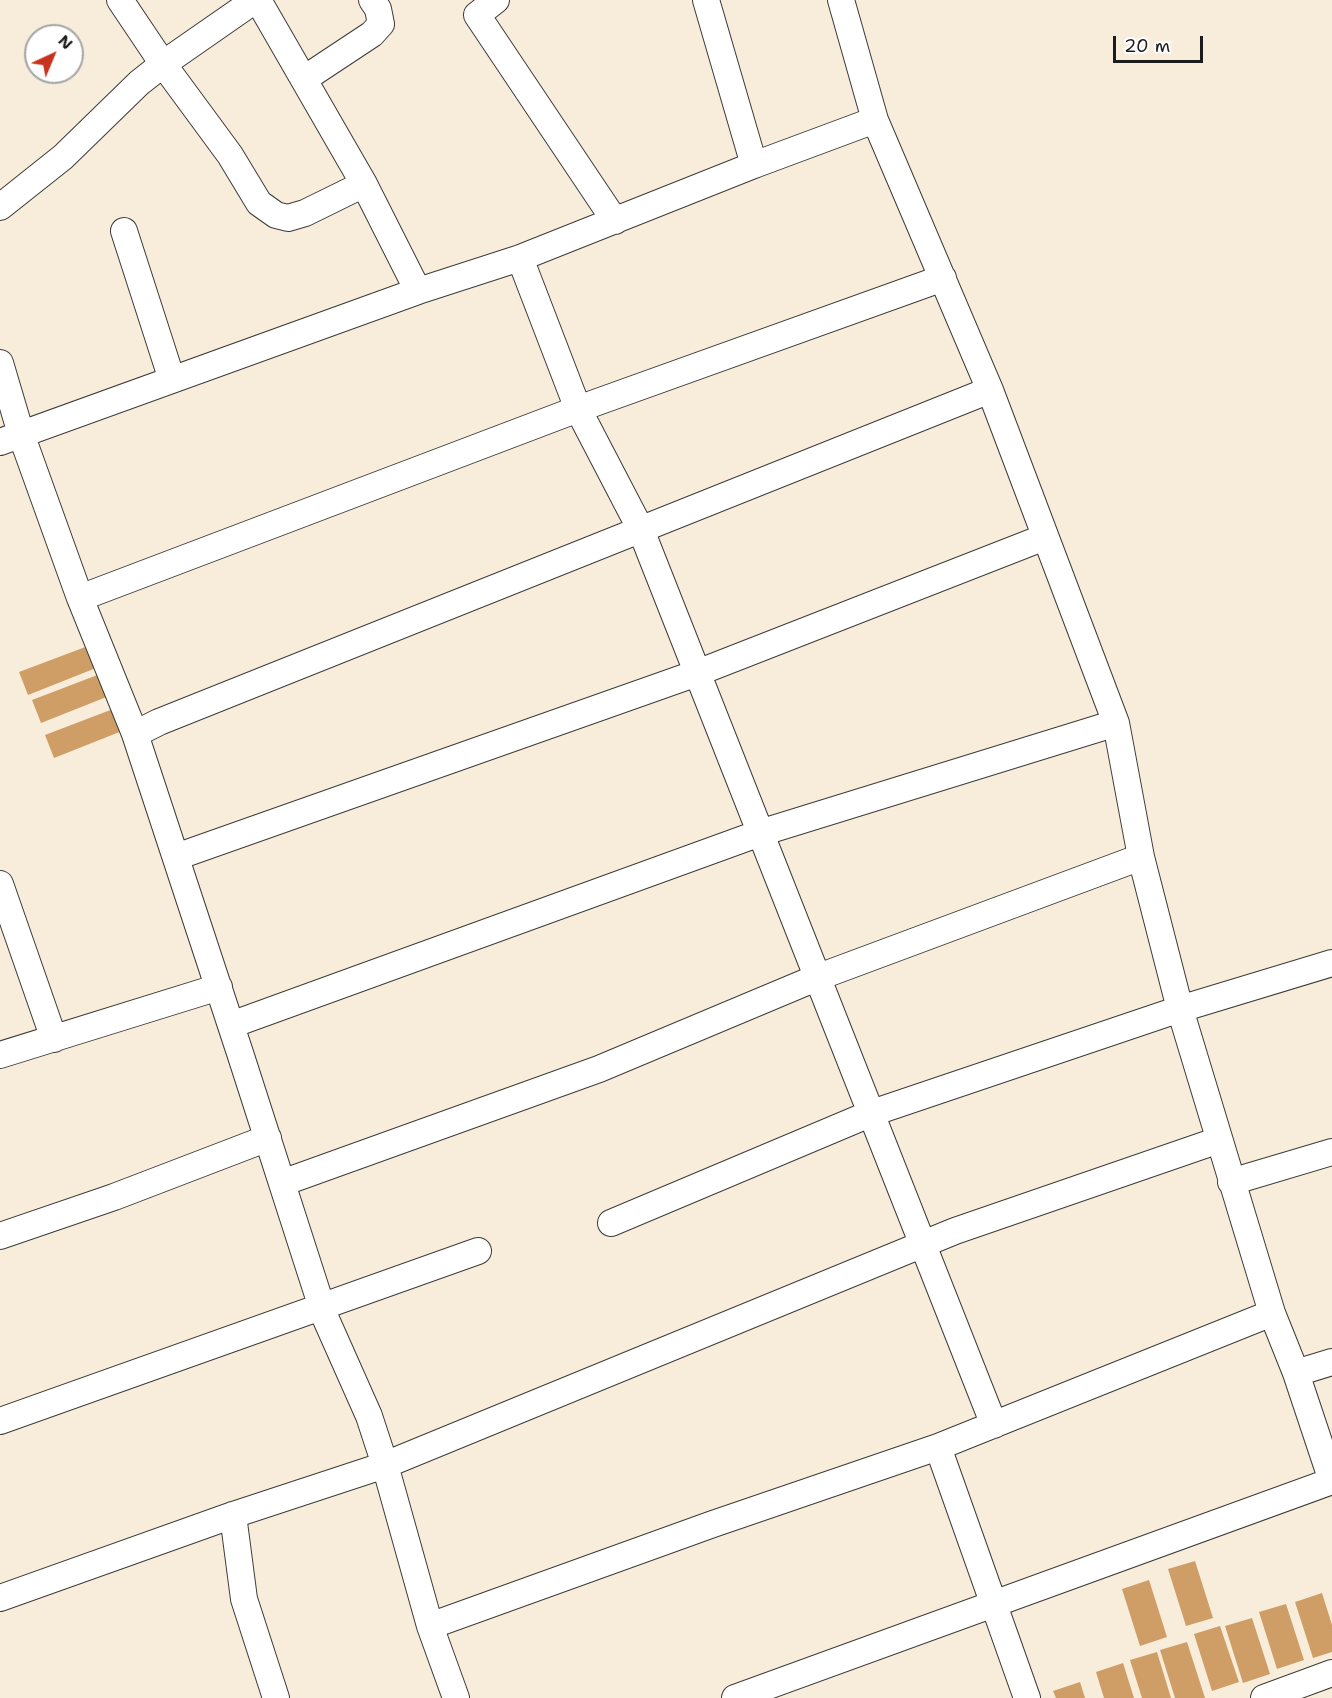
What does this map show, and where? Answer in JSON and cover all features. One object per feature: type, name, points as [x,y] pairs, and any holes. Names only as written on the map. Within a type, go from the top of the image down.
[{"type":"street","points":[[120,0],[163,64],[230,155],[259,203],[276,215],[288,219],[364,184]]},
{"type":"street","points":[[0,207],[63,158],[92,127],[163,64],[257,0],[364,184],[418,291]]},
{"type":"street","points":[[304,79],[377,29],[381,24],[378,9],[372,0]]},
{"type":"street","points":[[496,0],[477,15],[615,220]]},
{"type":"street","points":[[706,0],[754,165]]},
{"type":"street","points":[[735,1698],[1332,1481],[1296,1372],[1272,1313],[1180,1009],[1141,857],[1116,723],[990,390],[875,120],[841,0]]},
{"type":"street","points":[[11,438],[418,291],[520,258],[754,165],[875,120]]},
{"type":"street","points":[[124,231],[172,380]]},
{"type":"street","points":[[520,258],[578,409],[641,530],[994,1425]]},
{"type":"street","points":[[80,598],[578,409],[942,278]]},
{"type":"street","points":[[0,363],[11,438],[80,598],[135,734],[321,1306],[369,1416],[386,1465],[430,1626],[456,1698]]},
{"type":"street","points":[[135,734],[159,722],[990,390]]},
{"type":"street","points":[[176,857],[697,673],[1045,537]]},
{"type":"street","points":[[231,1025],[760,833],[1116,723]]},
{"type":"street","points":[[282,1183],[599,1069],[816,978],[1141,857]]},
{"type":"street","points":[[0,884],[54,1039]]},
{"type":"street","points":[[611,1223],[872,1113],[1180,1009],[1332,963]]},
{"type":"street","points":[[0,1055],[219,987]]},
{"type":"street","points":[[0,1236],[114,1197],[268,1138]]},
{"type":"street","points":[[0,1598],[233,1515],[386,1465],[955,1231],[1219,1140]]},
{"type":"street","points":[[1231,1182],[1332,1152]]},
{"type":"street","points":[[0,1421],[478,1251]]},
{"type":"street","points":[[430,1626],[713,1524],[938,1447],[1272,1313]]},
{"type":"street","points":[[1296,1372],[1332,1362]]},
{"type":"street","points":[[938,1447],[1027,1698]]},
{"type":"street","points":[[233,1515],[244,1599],[276,1698]]},
{"type":"street","points":[[1264,1698],[1332,1673]]},
{"type":"building","points":[[88,646],[96,668],[28,695],[19,672]]},
{"type":"building","points":[[100,674],[109,696],[41,723],[32,700]]},
{"type":"building","points":[[113,709],[122,731],[54,758],[45,735]]},
{"type":"building","points":[[1195,1561],[1213,1618],[1186,1626],[1168,1569]]},
{"type":"building","points":[[1149,1580],[1167,1637],[1140,1646],[1122,1589]]},
{"type":"building","points":[[1322,1593],[1332,1625],[1332,1652],[1313,1658],[1295,1602]]},
{"type":"building","points":[[1286,1604],[1304,1660],[1277,1669],[1259,1612]]},
{"type":"building","points":[[1252,1618],[1270,1674],[1243,1683],[1225,1626]]},
{"type":"building","points":[[1220,1626],[1239,1682],[1212,1691],[1194,1634]]},
{"type":"building","points":[[1187,1642],[1205,1698],[1175,1698],[1160,1650]]},
{"type":"building","points":[[1157,1652],[1171,1698],[1142,1698],[1130,1660]]},
{"type":"building","points":[[1123,1663],[1134,1698],[1104,1698],[1096,1672]]},
{"type":"building","points":[[1080,1682],[1085,1698],[1056,1698],[1053,1691]]}]
